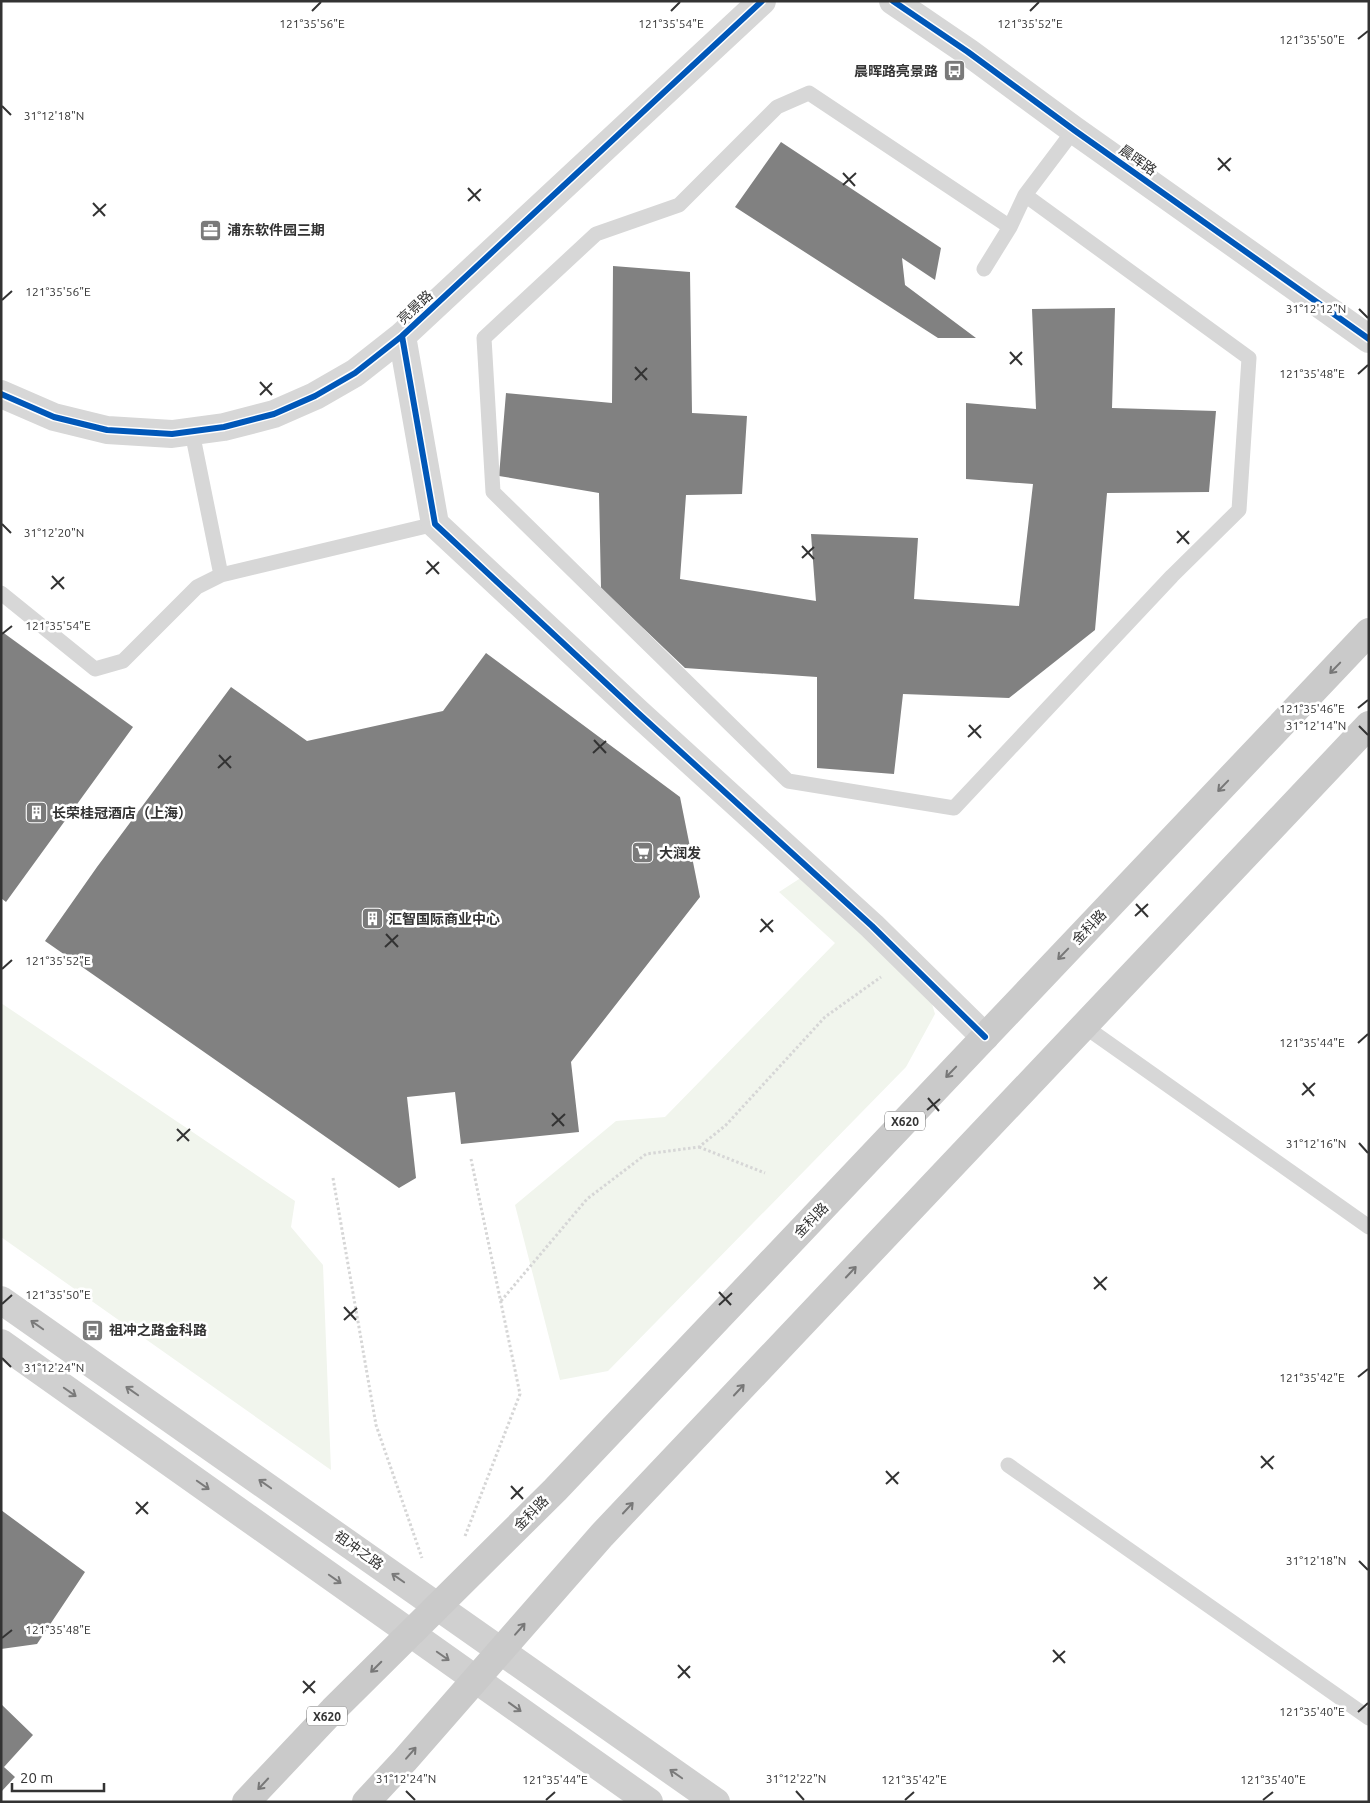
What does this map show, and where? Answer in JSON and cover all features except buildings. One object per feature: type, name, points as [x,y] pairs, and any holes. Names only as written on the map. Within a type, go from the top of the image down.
[{"type":"main road","name":"金科路","points":[[246,1802],[333,1710],[555,1490],[1369,632]]},
{"type":"main road","points":[[366,1802],[609,1528],[1369,725]]},
{"type":"main road","name":"祖冲之路","points":[[1,1300],[716,1802]]},
{"type":"main road","points":[[1,1344],[649,1802]]},
{"type":"street","name":"亮景路","points":[[1,394],[54,416],[107,430],[172,434],[224,427],[274,414],[315,396],[354,373],[402,336],[762,1]]},
{"type":"street","name":"晨晖路","points":[[893,1],[968,52],[1074,130],[1369,339]]},
{"type":"street","points":[[402,336],[435,524],[638,713],[872,926],[985,1037]]},
{"type":"lane","points":[[1010,227],[809,93],[777,107],[679,205],[596,234],[484,338],[493,492],[788,781],[954,808],[1172,576],[1239,510],[1249,358],[1026,195]]},
{"type":"lane","points":[[984,269],[1010,227],[1026,195],[1074,130]]},
{"type":"lane","points":[[192,432],[221,574]]},
{"type":"lane","points":[[1,593],[95,668],[123,661],[197,587],[221,574],[435,524]]},
{"type":"lane","points":[[1084,1026],[1369,1227]]},
{"type":"lane","points":[[1008,1465],[1369,1718]]},
{"type":"path","points":[[699,1147],[726,1125],[825,1017],[906,960]]},
{"type":"path","points":[[501,1300],[580,1207],[646,1154],[699,1147],[765,1173]]},
{"type":"path","points":[[463,1542],[520,1394],[472,1159]]},
{"type":"path","points":[[333,1178],[376,1425],[422,1561]]},
{"type":"shaded area","points":[[813,870],[923,974],[935,1014],[906,1067],[608,1371],[560,1380],[515,1205],[616,1121],[665,1117],[835,943],[779,892]]},
{"type":"shaded area","points":[[1,1003],[295,1201],[291,1227],[323,1265],[331,1470],[1,1237]]},
{"type":"cycle path","points":[[1,394],[54,417],[107,430],[172,434],[224,427],[274,414],[315,396],[355,373],[402,336],[762,1]]},
{"type":"cycle path","points":[[893,1],[968,52],[1074,130],[1369,339]]},
{"type":"cycle path","points":[[402,336],[435,524],[638,713],[872,926],[985,1037]]},
{"type":"place","name":"晨晖路亮景路","points":[[954,71]]},
{"type":"place","name":"浦东软件园三期","points":[[211,230]]},
{"type":"place","name":"长荣桂冠酒店（上海）","points":[[36,813]]},
{"type":"place","name":"大润发","points":[[643,853]]},
{"type":"place","name":"汇智国际商业中心","points":[[372,919]]},
{"type":"place","name":"祖冲之路金科路","points":[[93,1330]]}]
